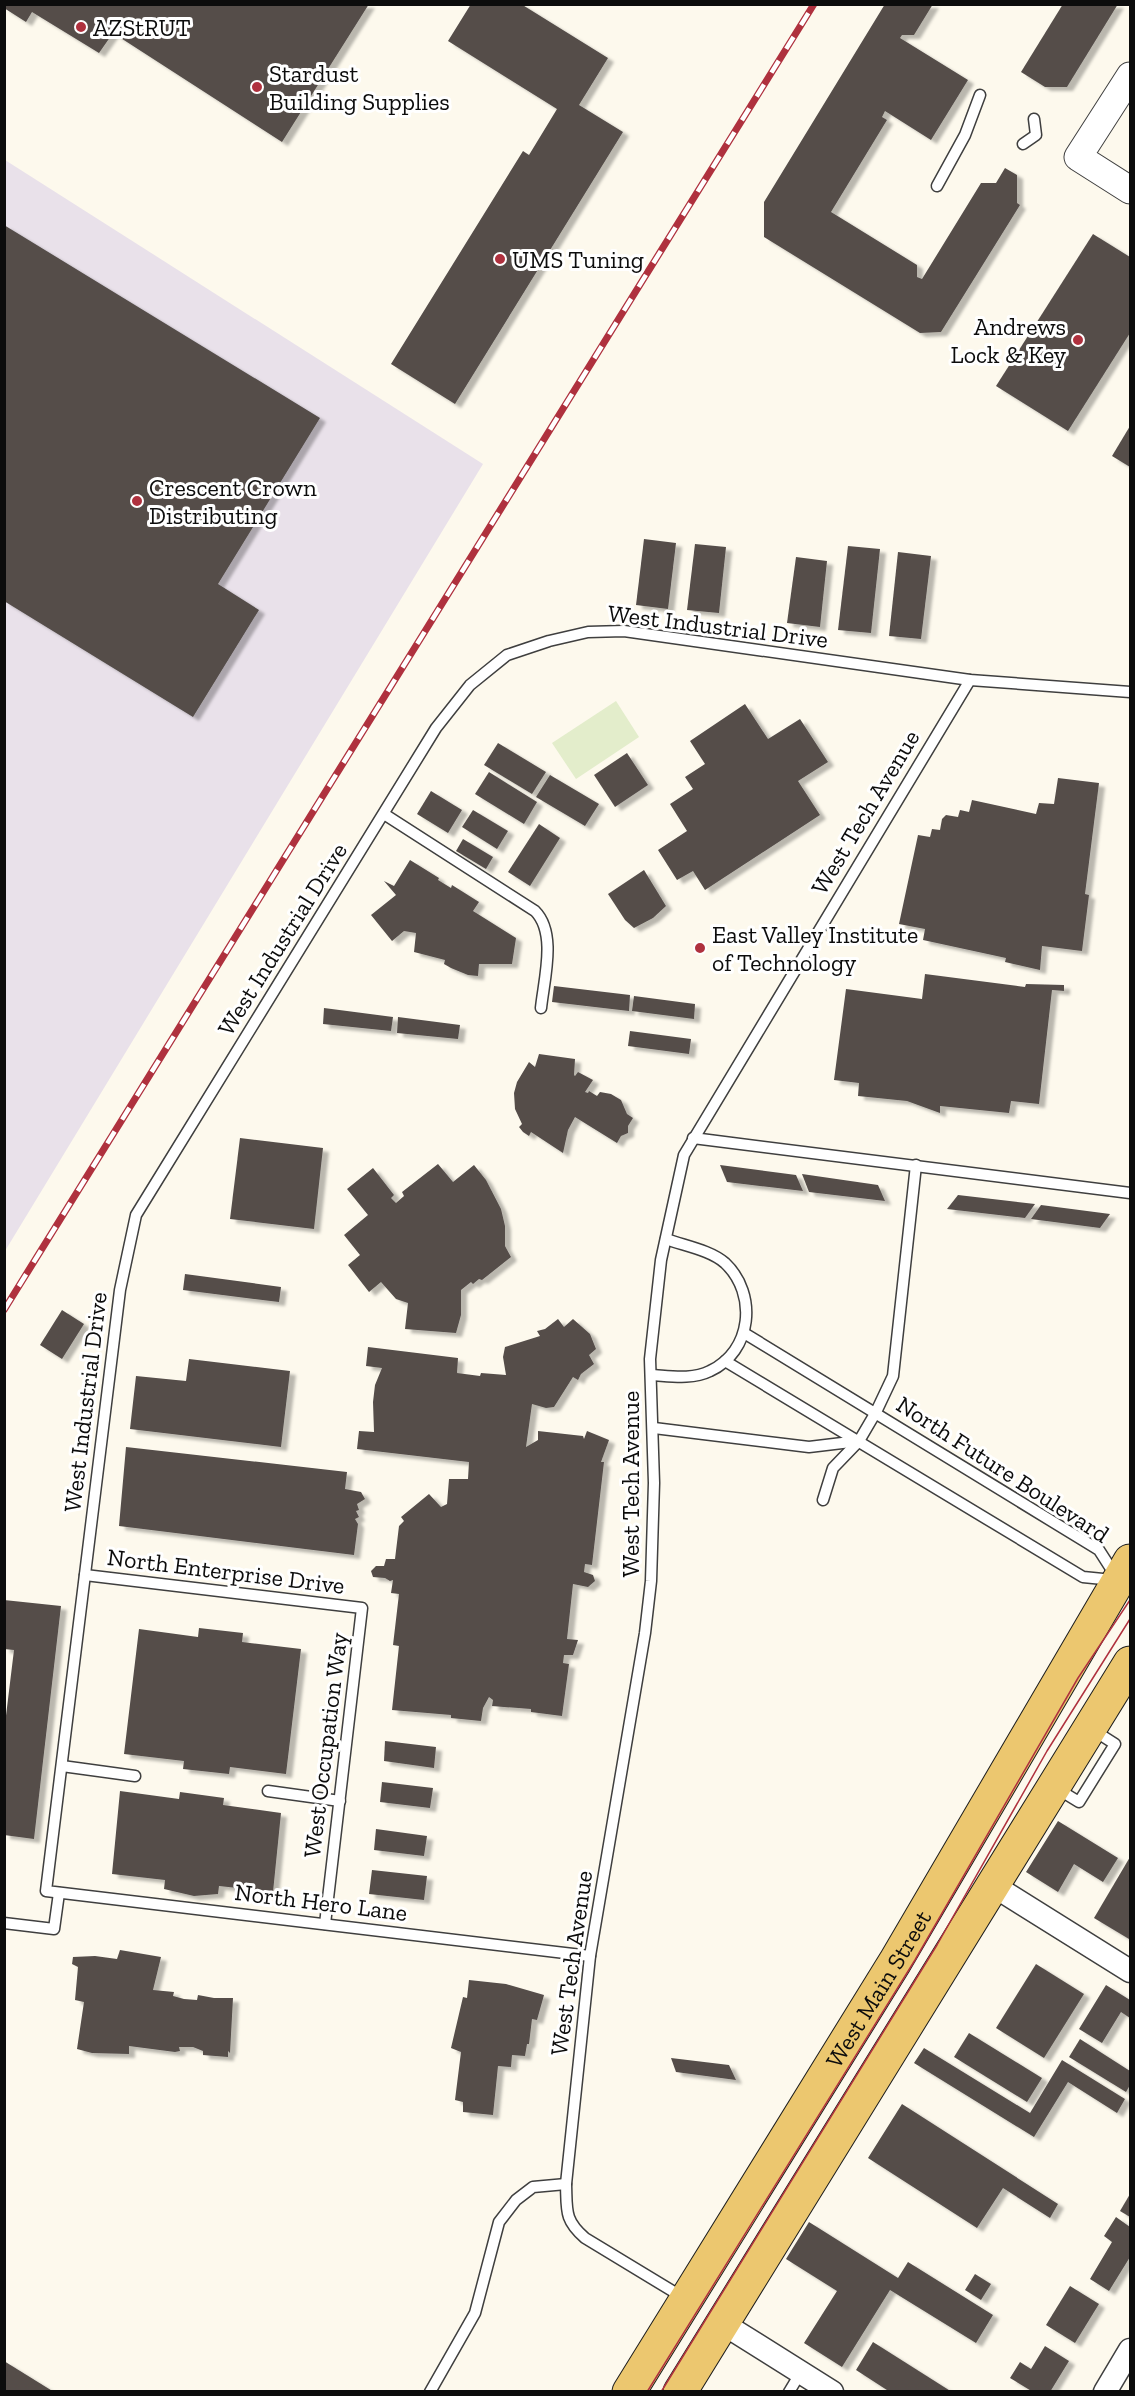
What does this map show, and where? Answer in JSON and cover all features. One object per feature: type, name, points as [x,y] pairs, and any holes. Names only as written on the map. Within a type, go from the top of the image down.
[{"type":"main road","name":"West Main Street","points":[[629,2391],[895,1962],[1127,1576]]},
{"type":"main road","name":"West Main Street","points":[[680,2391],[994,1886],[1067,1795],[1102,1736],[1131,1663]]},
{"type":"street","points":[[1131,76],[1078,157],[1131,190]]},
{"type":"street","points":[[994,1886],[1131,1971]]},
{"type":"street","points":[[722,2323],[832,2391]]},
{"type":"street","points":[[1105,2391],[1131,2350]]},
{"type":"lane","points":[[937,186],[965,135],[980,95]]},
{"type":"lane","points":[[1023,144],[1036,135],[1034,119]]},
{"type":"lane","name":"West Industrial Drive","points":[[46,1891],[120,1290],[136,1215],[436,728],[470,685],[507,655],[549,641],[588,632],[624,631],[970,680],[1131,692]]},
{"type":"lane","name":"West Tech Avenue","points":[[687,2300],[585,2238],[573,2228],[567,2217],[566,2184],[590,1956],[649,1601],[654,1483],[650,1359],[661,1260],[684,1155],[693,1138],[970,680]]},
{"type":"lane","points":[[384,814],[535,911],[542,918],[548,938],[541,1008]]},
{"type":"lane","points":[[693,1138],[1131,1193]]},
{"type":"lane","points":[[823,1500],[833,1468],[859,1441],[893,1376],[916,1165]]},
{"type":"lane","points":[[651,1375],[693,1376],[710,1371],[725,1361],[744,1333],[748,1314],[744,1293],[736,1276],[723,1262],[707,1253],[666,1239]]},
{"type":"lane","name":"North Future Boulevard","points":[[744,1333],[1099,1550],[1127,1576]]},
{"type":"lane","name":"North Future Boulevard","points":[[725,1361],[1083,1577],[1127,1576]]},
{"type":"lane","points":[[654,1428],[809,1447],[859,1441]]},
{"type":"lane","name":"North Enterprise Drive","points":[[85,1575],[362,1608]]},
{"type":"lane","name":"West Occupation Way","points":[[326,1924],[362,1608]]},
{"type":"lane","points":[[62,1766],[135,1776]]},
{"type":"lane","points":[[268,1791],[340,1801]]},
{"type":"lane","name":"North Hero Lane","points":[[46,1891],[590,1956]]},
{"type":"lane","points":[[4,1923],[54,1929],[59,1893]]},
{"type":"lane","points":[[430,2391],[476,2313],[499,2222],[516,2200],[534,2187],[566,2184]]},
{"type":"lane","points":[[789,2391],[801,2372]]},
{"type":"shaded area","points":[[5,160],[483,464],[5,1251]]},
{"type":"green space","points":[[616,701],[639,737],[576,779],[552,743]]},
{"type":"building","name":"Stardust Building Supplies","points":[[4,4],[369,4],[282,142],[113,33],[99,53],[32,12],[26,22],[4,8]]},
{"type":"building","name":"UMS Tuning","points":[[471,4],[521,4],[608,58],[579,105],[623,132],[455,404],[391,364],[523,151],[529,155],[557,109],[448,41]]},
{"type":"building","points":[[885,4],[933,4],[914,35],[902,35],[900,38],[968,80],[931,140],[885,111],[882,117],[887,120],[831,212],[917,265],[917,277],[922,279],[981,183],[996,183],[1005,168],[1017,175],[1017,203],[1020,205],[941,332],[920,333],[764,237],[764,202]]},
{"type":"building","points":[[1063,4],[1118,4],[1067,87],[1045,87],[1021,72]]},
{"type":"building","name":"Crescent Crown Distributing","points":[[4,225],[320,418],[218,584],[259,610],[193,717],[4,601]]},
{"type":"building","points":[[1093,234],[1130,257],[1130,333],[1068,431],[996,386]]},
{"type":"building","points":[[1130,426],[1130,467],[1112,456]]},
{"type":"building","points":[[644,539],[676,543],[668,609],[636,605]]},
{"type":"building","points":[[695,544],[726,547],[719,613],[687,610]]},
{"type":"building","points":[[848,546],[880,549],[871,633],[838,630]]},
{"type":"building","points":[[898,552],[931,556],[921,639],[889,636]]},
{"type":"building","points":[[796,557],[827,561],[820,627],[787,623]]},
{"type":"building","points":[[745,704],[768,739],[800,719],[828,762],[798,781],[820,815],[705,890],[693,871],[677,880],[658,850],[687,831],[670,804],[693,789],[685,777],[705,764],[690,741]]},
{"type":"building","points":[[498,743],[546,772],[532,794],[484,765]]},
{"type":"building","points":[[627,753],[648,785],[615,807],[594,775]]},
{"type":"building","points":[[489,772],[537,802],[524,824],[475,794]]},
{"type":"building","points":[[550,775],[599,804],[585,826],[536,797]]},
{"type":"building","points":[[1058,778],[1099,783],[1085,894],[1089,895],[1082,951],[1042,946],[1040,970],[1005,962],[1006,958],[923,940],[925,929],[899,924],[918,835],[930,837],[932,829],[940,830],[942,819],[946,815],[958,817],[960,810],[969,812],[972,800],[1036,814],[1039,803],[1054,804]]},
{"type":"building","points":[[431,791],[462,810],[448,833],[417,814]]},
{"type":"building","points":[[473,810],[508,831],[497,849],[462,827]]},
{"type":"building","points":[[539,824],[560,838],[530,886],[508,872]]},
{"type":"building","points":[[463,839],[493,857],[486,869],[456,851]]},
{"type":"building","points":[[410,860],[451,888],[452,885],[479,902],[473,911],[516,938],[512,964],[479,964],[478,976],[468,975],[444,964],[445,960],[414,952],[416,933],[404,931],[392,941],[371,915],[396,895],[384,881],[394,886]]},
{"type":"building","points":[[644,870],[666,906],[653,918],[634,928],[625,920],[608,894]]},
{"type":"building","points":[[925,974],[1025,987],[1026,984],[1064,985],[1064,991],[1052,990],[1039,1104],[1011,1101],[1009,1113],[940,1106],[940,1113],[907,1101],[858,1096],[859,1083],[834,1080],[846,989],[922,999]]},
{"type":"building","points":[[554,986],[630,995],[629,1011],[552,1002]]},
{"type":"building","points":[[634,996],[695,1004],[694,1019],[632,1011]]},
{"type":"building","points":[[324,1008],[393,1017],[391,1031],[323,1024]]},
{"type":"building","points":[[398,1017],[460,1025],[458,1039],[397,1033]]},
{"type":"building","points":[[630,1031],[691,1039],[689,1054],[628,1046]]},
{"type":"building","points":[[539,1054],[575,1059],[574,1075],[578,1072],[593,1080],[585,1092],[589,1091],[597,1096],[600,1092],[611,1094],[621,1100],[627,1114],[633,1118],[628,1126],[628,1133],[621,1136],[617,1143],[575,1117],[568,1130],[563,1153],[531,1132],[529,1136],[523,1132],[519,1127],[522,1124],[515,1109],[514,1093],[517,1082],[529,1062],[535,1067]]},
{"type":"building","points":[[240,1138],[323,1148],[314,1229],[230,1219]]},
{"type":"building","points":[[438,1164],[453,1182],[474,1165],[486,1180],[501,1209],[505,1226],[505,1246],[511,1257],[482,1280],[479,1279],[473,1284],[471,1282],[461,1290],[461,1315],[456,1333],[405,1329],[408,1303],[396,1299],[381,1282],[369,1292],[348,1265],[360,1255],[344,1235],[368,1215],[347,1189],[373,1168],[394,1195],[391,1198],[396,1203],[404,1196],[402,1192]]},
{"type":"building","points":[[720,1165],[796,1175],[803,1191],[727,1182]]},
{"type":"building","points":[[802,1174],[878,1185],[885,1201],[809,1192]]},
{"type":"building","points":[[958,1195],[1035,1204],[1025,1218],[947,1209]]},
{"type":"building","points":[[1041,1205],[1110,1214],[1100,1228],[1031,1219]]},
{"type":"building","points":[[185,1274],[281,1287],[279,1302],[183,1290]]},
{"type":"building","points":[[62,1310],[84,1324],[62,1359],[40,1345]]},
{"type":"building","points":[[558,1319],[564,1327],[573,1319],[590,1334],[596,1349],[589,1355],[594,1364],[581,1374],[578,1380],[573,1377],[554,1407],[546,1408],[532,1404],[526,1447],[538,1440],[538,1431],[583,1436],[584,1439],[587,1431],[609,1440],[601,1462],[604,1462],[592,1565],[585,1564],[584,1572],[593,1575],[595,1581],[588,1587],[573,1584],[567,1639],[578,1640],[573,1655],[564,1655],[563,1663],[569,1664],[562,1716],[531,1712],[531,1709],[492,1706],[493,1700],[489,1697],[483,1708],[481,1721],[451,1718],[451,1715],[392,1710],[399,1646],[393,1645],[399,1594],[391,1593],[393,1580],[373,1577],[371,1571],[376,1566],[384,1566],[386,1559],[395,1559],[399,1526],[404,1521],[401,1517],[429,1494],[441,1507],[447,1504],[449,1479],[468,1479],[469,1462],[357,1449],[359,1431],[374,1432],[375,1385],[382,1368],[366,1366],[368,1347],[458,1358],[457,1373],[480,1376],[481,1373],[506,1375],[503,1357],[505,1347],[540,1336],[537,1331],[545,1329]]},
{"type":"building","points":[[189,1359],[290,1371],[281,1447],[130,1429],[136,1376],[186,1381]]},
{"type":"building","points":[[126,1447],[347,1472],[345,1489],[361,1492],[365,1499],[357,1504],[359,1510],[356,1511],[359,1517],[355,1519],[358,1524],[354,1555],[119,1526]]},
{"type":"building","points":[[4,1600],[61,1606],[34,1839],[4,1835],[4,1732],[14,1650],[4,1649]]},
{"type":"building","points":[[199,1628],[243,1633],[242,1642],[301,1649],[286,1774],[230,1767],[229,1774],[183,1769],[184,1761],[124,1754],[139,1629],[198,1637]]},
{"type":"building","points":[[385,1741],[436,1747],[434,1768],[384,1761]]},
{"type":"building","points":[[382,1782],[433,1788],[430,1808],[380,1802]]},
{"type":"building","points":[[120,1791],[179,1799],[180,1792],[224,1798],[223,1805],[281,1813],[273,1892],[219,1886],[218,1894],[194,1896],[164,1889],[165,1880],[112,1874]]},
{"type":"building","points":[[1058,1821],[1118,1858],[1103,1882],[1074,1864],[1058,1892],[1026,1872]]},
{"type":"building","points":[[376,1829],[427,1836],[424,1856],[374,1850]]},
{"type":"building","points":[[1130,1857],[1130,1936],[1129,1939],[1094,1918]]},
{"type":"building","points":[[372,1870],[427,1876],[424,1900],[369,1894]]},
{"type":"building","points":[[120,1950],[161,1957],[153,1990],[174,1992],[173,1996],[184,1999],[197,2000],[198,1995],[233,1998],[228,2057],[203,2055],[203,2051],[193,2047],[179,2047],[180,2051],[175,2052],[129,2046],[129,2054],[92,2053],[77,2049],[84,2002],[75,2000],[78,1967],[72,1964],[73,1957],[95,1956],[117,1959]]},
{"type":"building","points":[[1036,1964],[1084,1994],[1044,2058],[996,2028]]},
{"type":"building","points":[[469,1980],[506,1984],[544,1995],[537,2020],[532,2019],[525,2056],[512,2055],[511,2067],[498,2066],[493,2115],[463,2112],[463,2102],[455,2100],[461,2052],[451,2048],[463,1997],[467,1998]]},
{"type":"building","points":[[1106,1985],[1130,2000],[1130,2018],[1121,2012],[1102,2043],[1079,2029]]},
{"type":"building","points":[[969,2033],[1042,2078],[1027,2102],[954,2057]]},
{"type":"building","points":[[1080,2039],[1130,2071],[1130,2085],[1126,2092],[1069,2057]]},
{"type":"building","points":[[924,2048],[1030,2113],[1062,2060],[1125,2099],[1117,2113],[1068,2082],[1034,2137],[914,2063]]},
{"type":"building","points":[[671,2058],[729,2065],[736,2080],[676,2072]]},
{"type":"building","points":[[902,2104],[1058,2204],[1050,2218],[1003,2188],[977,2228],[868,2158]]},
{"type":"building","points":[[1130,2194],[1130,2217],[1120,2211]]},
{"type":"building","points":[[1116,2217],[1130,2227],[1130,2257],[1109,2291],[1090,2279],[1112,2242],[1104,2236]]},
{"type":"building","points":[[809,2222],[898,2278],[908,2262],[993,2315],[976,2343],[890,2290],[842,2367],[804,2343],[837,2291],[786,2259]]},
{"type":"building","points":[[975,2274],[991,2284],[981,2300],[965,2290]]},
{"type":"building","points":[[1070,2286],[1099,2304],[1075,2343],[1046,2325]]},
{"type":"building","points":[[873,2342],[952,2392],[890,2392],[856,2370]]},
{"type":"building","points":[[1045,2346],[1069,2361],[1050,2392],[1033,2392],[1010,2378],[1020,2362],[1031,2369]]},
{"type":"building","points":[[4,2361],[54,2392],[4,2392]]},
{"type":"tram line","points":[[647,2392],[915,1960],[1078,1678],[1130,1600]]},
{"type":"tram line","points":[[661,2392],[937,1945],[1047,1751],[1130,1619]]},
{"type":"railway","points":[[4,1310],[814,4]]},
{"type":"place","name":"AZStRUT","points":[[81,27]]},
{"type":"place","name":"Stardust Building Supplies","points":[[257,87]]},
{"type":"place","name":"UMS Tuning","points":[[500,259]]},
{"type":"place","name":"Andrews Lock & Key","points":[[1078,340]]},
{"type":"place","name":"Crescent Crown Distributing","points":[[137,501]]},
{"type":"place","name":"East Valley Institute of Technology","points":[[700,948]]}]
